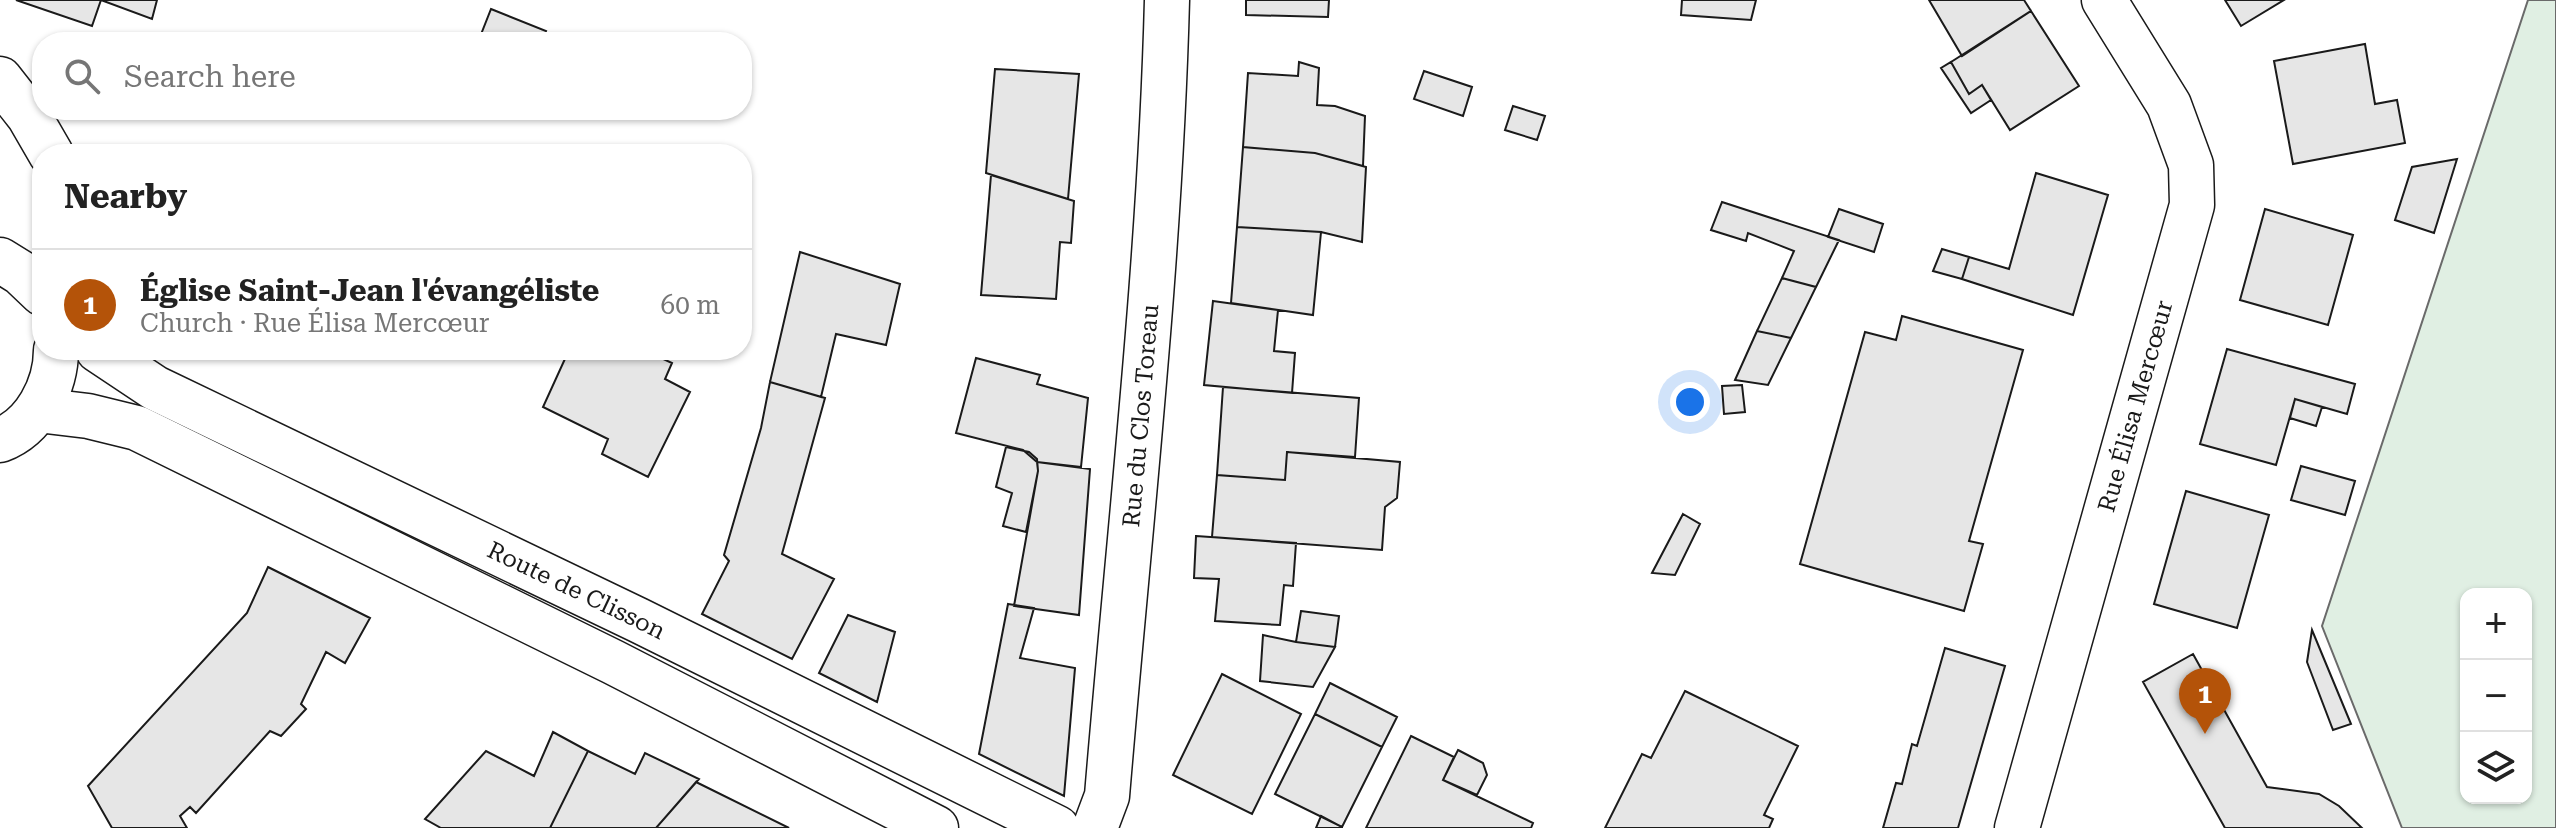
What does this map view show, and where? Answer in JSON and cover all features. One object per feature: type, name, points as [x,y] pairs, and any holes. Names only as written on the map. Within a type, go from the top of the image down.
[{"type":"main road","name":"Rue du Clos Toreau","points":[[1095,828],[1107,796],[1130,534],[1164,115],[1167,0]]},
{"type":"main road","name":"Rue Élisa Mercœur","points":[[2017,828],[2192,205],[2191,165],[2169,105],[2104,0]]},
{"type":"main road","points":[[0,79],[29,116],[45,144]]},
{"type":"main road","points":[[0,260],[32,283]]},
{"type":"main road","points":[[0,440],[10,436],[38,410],[50,386],[54,360]]},
{"type":"main road","name":"Route de Clisson","points":[[113,360],[155,388],[624,613],[1057,828]]},
{"type":"main road","name":"Route de Clisson","points":[[38,410],[88,416],[137,428],[613,662],[936,828]]},
{"type":"green space","points":[[2528,0],[2556,0],[2556,828],[2402,828],[2322,626]]},
{"type":"building","points":[[16,0],[101,0],[92,26]]},
{"type":"building","points":[[101,0],[157,0],[152,19]]},
{"type":"building","points":[[1246,0],[1329,0],[1328,17],[1246,15]]},
{"type":"building","points":[[1682,0],[1756,0],[1751,20],[1681,15]]},
{"type":"building","points":[[1929,0],[2024,0],[2031,11],[1962,56]]},
{"type":"building","points":[[2225,0],[2284,0],[2241,26]]},
{"type":"building","points":[[491,9],[546,31],[546,32],[482,32]]},
{"type":"building","points":[[2031,11],[2079,86],[2010,130],[1982,85],[1969,94],[1951,62]]},
{"type":"building","points":[[2365,44],[2375,104],[2397,100],[2405,143],[2293,164],[2274,61]]},
{"type":"building","points":[[1299,62],[1319,68],[1317,105],[1335,106],[1365,116],[1363,166],[1315,153],[1243,147],[1248,73],[1298,76]]},
{"type":"building","points":[[1951,62],[1969,94],[1982,85],[1991,100],[1971,113],[1941,68]]},
{"type":"building","points":[[995,69],[1079,74],[1068,199],[986,173]]},
{"type":"building","points":[[1424,71],[1472,87],[1463,116],[1414,99]]},
{"type":"building","points":[[1513,106],[1545,116],[1537,140],[1505,130]]},
{"type":"building","points":[[1243,147],[1315,153],[1366,167],[1362,242],[1321,232],[1237,227]]},
{"type":"building","points":[[2457,159],[2434,233],[2395,220],[2412,167]]},
{"type":"building","points":[[2036,173],[2108,195],[2073,315],[1962,279],[1969,257],[2009,269]]},
{"type":"building","points":[[991,175],[1074,201],[1071,243],[1060,242],[1056,299],[981,295]]},
{"type":"building","points":[[1722,202],[1839,240],[1816,287],[1782,278],[1794,251],[1748,233],[1746,241],[1711,230]]},
{"type":"building","points":[[1839,209],[1883,224],[1874,252],[1828,237]]},
{"type":"building","points":[[2265,209],[2353,235],[2328,325],[2240,300]]},
{"type":"building","points":[[1237,227],[1321,232],[1313,315],[1231,303]]},
{"type":"building","points":[[1942,249],[1969,257],[1962,279],[1933,271]]},
{"type":"building","points":[[800,252],[900,284],[886,345],[836,334],[821,397],[770,382]]},
{"type":"building","points":[[1782,278],[1816,287],[1791,338],[1757,331]]},
{"type":"building","points":[[1213,301],[1278,310],[1274,351],[1295,353],[1292,393],[1204,385]]},
{"type":"building","points":[[1902,316],[2023,350],[1969,541],[1983,544],[1964,611],[1800,564],[1865,332],[1896,340]]},
{"type":"building","points":[[1757,331],[1791,338],[1768,385],[1735,380]]},
{"type":"building","points":[[2227,349],[2355,384],[2347,414],[2295,399],[2276,465],[2200,444]]},
{"type":"building","points":[[976,358],[1040,375],[1037,384],[1088,398],[1081,467],[1037,462],[1023,450],[956,433]]},
{"type":"building","points":[[564,360],[666,360],[672,363],[665,379],[690,392],[648,477],[602,454],[608,439],[543,407]]},
{"type":"building","points":[[770,382],[825,398],[782,554],[834,579],[792,659],[702,614],[729,561],[724,555],[761,428]]},
{"type":"building","points":[[1742,385],[1745,412],[1724,414],[1722,386]]},
{"type":"building","points":[[1223,387],[1359,398],[1355,457],[1287,452],[1285,480],[1217,475]]},
{"type":"building","points":[[2295,399],[2322,407],[2316,426],[2290,418]]},
{"type":"building","points":[[1006,447],[1029,452],[1037,459],[1038,471],[1026,532],[1003,526],[1012,493],[996,487]]},
{"type":"building","points":[[1287,452],[1400,462],[1397,498],[1385,507],[1382,550],[1212,537],[1217,475],[1285,480]]},
{"type":"building","points":[[1037,462],[1090,469],[1079,615],[1014,606],[1038,471]]},
{"type":"building","points":[[2301,466],[2355,481],[2345,515],[2291,500]]},
{"type":"building","points":[[2186,491],[2269,515],[2237,628],[2154,604]]},
{"type":"building","points":[[1683,514],[1700,524],[1675,575],[1652,573]]},
{"type":"building","points":[[1196,536],[1296,543],[1293,586],[1284,585],[1280,625],[1215,621],[1219,579],[1194,578]]},
{"type":"building","points":[[268,567],[370,618],[345,663],[326,652],[301,704],[306,709],[281,736],[270,731],[196,813],[190,807],[180,816],[187,828],[112,828],[88,786],[247,613]]},
{"type":"building","points":[[1008,604],[1034,608],[1020,658],[1075,668],[1064,796],[979,754]]},
{"type":"building","points":[[1301,611],[1339,616],[1335,647],[1296,642]]},
{"type":"building","points":[[848,615],[895,632],[877,702],[819,673]]},
{"type":"building","points":[[2312,630],[2351,724],[2333,730],[2307,662]]},
{"type":"building","points":[[1263,635],[1335,647],[1313,687],[1260,681]]},
{"type":"building","points":[[1945,648],[2005,666],[1958,828],[1883,828],[1896,783],[1902,784],[1912,744],[1917,746]]},
{"type":"building","points":[[2193,654],[2267,787],[2319,794],[2339,806],[2362,828],[2225,828],[2143,682]]},
{"type":"building","points":[[1222,674],[1301,714],[1252,814],[1173,775]]},
{"type":"building","points":[[1330,683],[1397,717],[1382,747],[1315,714]]},
{"type":"building","points":[[1685,691],[1798,746],[1764,815],[1773,819],[1769,828],[1605,828],[1642,754],[1651,758]]},
{"type":"building","points":[[1315,714],[1382,747],[1342,827],[1275,794]]},
{"type":"building","points":[[553,732],[588,751],[550,828],[441,828],[425,819],[486,751],[534,776]]},
{"type":"building","points":[[1411,736],[1454,757],[1443,780],[1533,823],[1531,828],[1366,828]]},
{"type":"building","points":[[1458,750],[1483,763],[1487,775],[1477,795],[1443,780]]},
{"type":"building","points":[[588,751],[635,774],[645,753],[699,779],[656,828],[550,828]]},
{"type":"building","points":[[696,782],[789,828],[656,828]]},
{"type":"building","points":[[1321,816],[1342,827],[1342,828],[1316,828]]},
{"type":"place","name":"Église Saint-Jean l'évangéliste","points":[[2205,734]]}]
